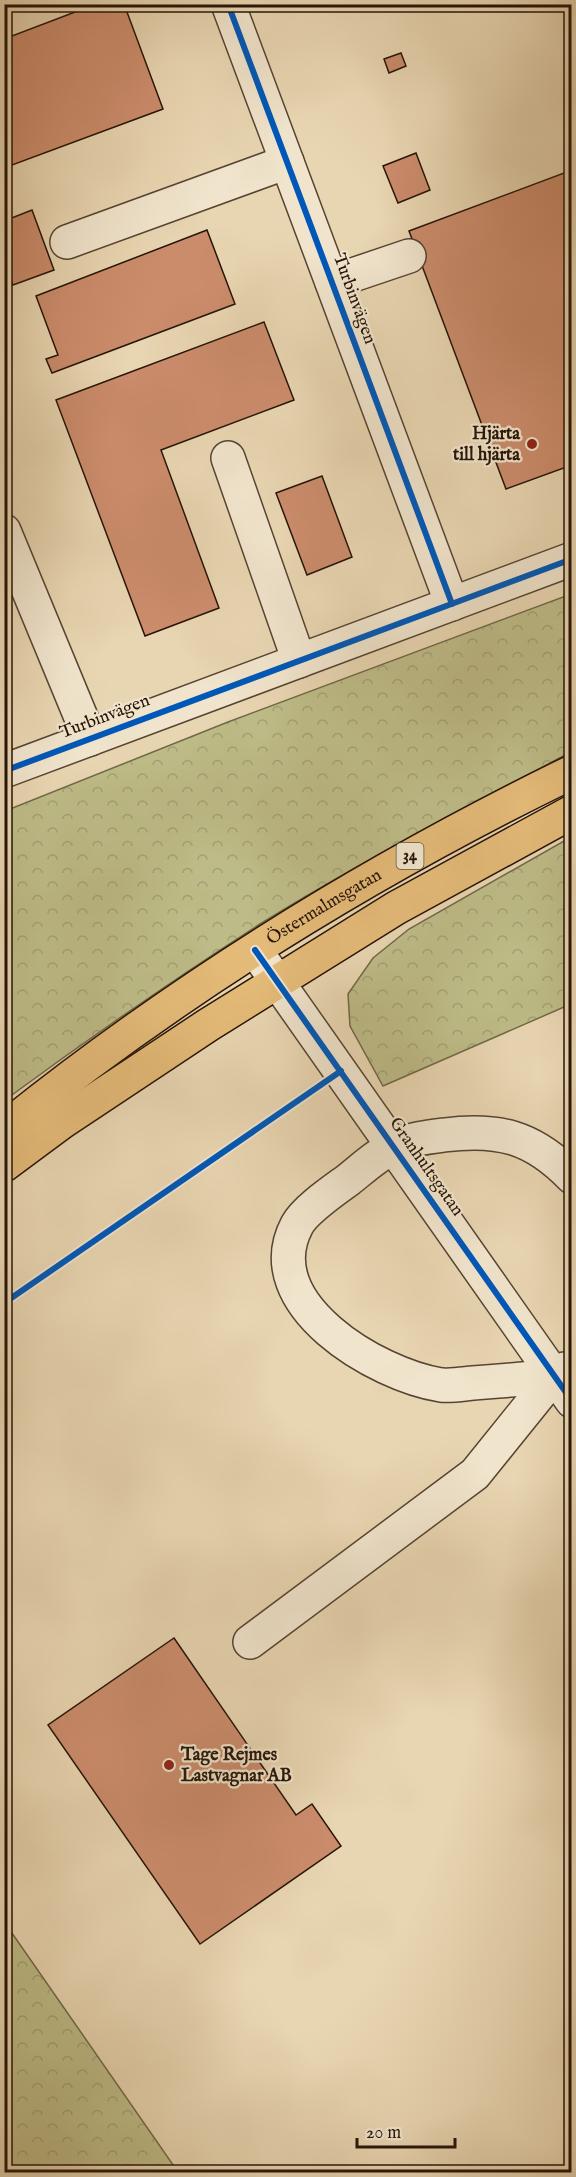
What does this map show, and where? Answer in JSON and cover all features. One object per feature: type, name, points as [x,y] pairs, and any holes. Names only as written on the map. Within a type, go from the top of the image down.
[{"type":"main road","name":"Östermalmsgatan","points":[[4,1129],[45,1096],[189,993],[255,950],[376,875],[483,815],[572,772]]},
{"type":"main road","name":"34","points":[[4,1165],[72,1116],[208,1025],[396,908],[572,812]]},
{"type":"street","name":"Turbinvägen","points":[[228,4],[453,604]]},
{"type":"street","points":[[67,242],[287,162]]},
{"type":"street","points":[[332,282],[409,256]]},
{"type":"street","points":[[228,458],[299,661]]},
{"type":"street","points":[[4,531],[90,738]]},
{"type":"street","name":"Turbinvägen","points":[[4,771],[572,559]]},
{"type":"street","name":"Granhultsgatan","points":[[255,950],[394,1146],[566,1381]]},
{"type":"street","points":[[566,1381],[442,1385],[403,1374],[352,1347],[324,1327],[306,1307],[289,1277],[289,1254],[297,1225],[327,1195],[394,1146],[422,1138],[478,1131],[508,1135],[539,1149],[572,1177]]},
{"type":"street","points":[[250,1642],[475,1474],[566,1381]]},
{"type":"green space","points":[[571,594],[571,752],[375,857],[260,924],[131,1010],[5,1100],[5,811],[228,722]]},
{"type":"green space","points":[[571,837],[571,1004],[383,1086],[350,1026],[348,994],[373,958],[409,929]]},
{"type":"green space","points":[[5,1923],[178,2172],[5,2172]]},
{"type":"building","points":[[96,4],[124,4],[163,109],[4,168],[4,39]]},
{"type":"building","points":[[401,53],[406,66],[389,73],[384,59]]},
{"type":"building","points":[[416,153],[430,190],[398,203],[383,166]]},
{"type":"building","points":[[572,170],[572,465],[506,489],[409,231]]},
{"type":"building","points":[[32,210],[54,270],[13,285],[4,262],[4,221]]},
{"type":"building","points":[[207,230],[235,304],[52,373],[46,359],[58,355],[36,296]]},
{"type":"building","points":[[264,322],[294,400],[161,450],[219,608],[145,636],[56,400]]},
{"type":"building","points":[[322,476],[352,557],[307,575],[276,493]]},
{"type":"building","points":[[4,598],[11,616],[4,619]]},
{"type":"building","name":"Tage Rejmes Lastvagnar AB","points":[[174,1638],[296,1815],[312,1804],[341,1846],[200,1944],[48,1725]]},
{"type":"cycle path","points":[[228,4],[452,604]]},
{"type":"cycle path","points":[[4,771],[572,559]]},
{"type":"cycle path","points":[[255,950],[572,1401]]},
{"type":"cycle path","points":[[4,1303],[341,1071]]},
{"type":"place","name":"Hjärta till hjärta","points":[[532,444]]},
{"type":"place","name":"Tage Rejmes Lastvagnar AB","points":[[169,1765]]}]
